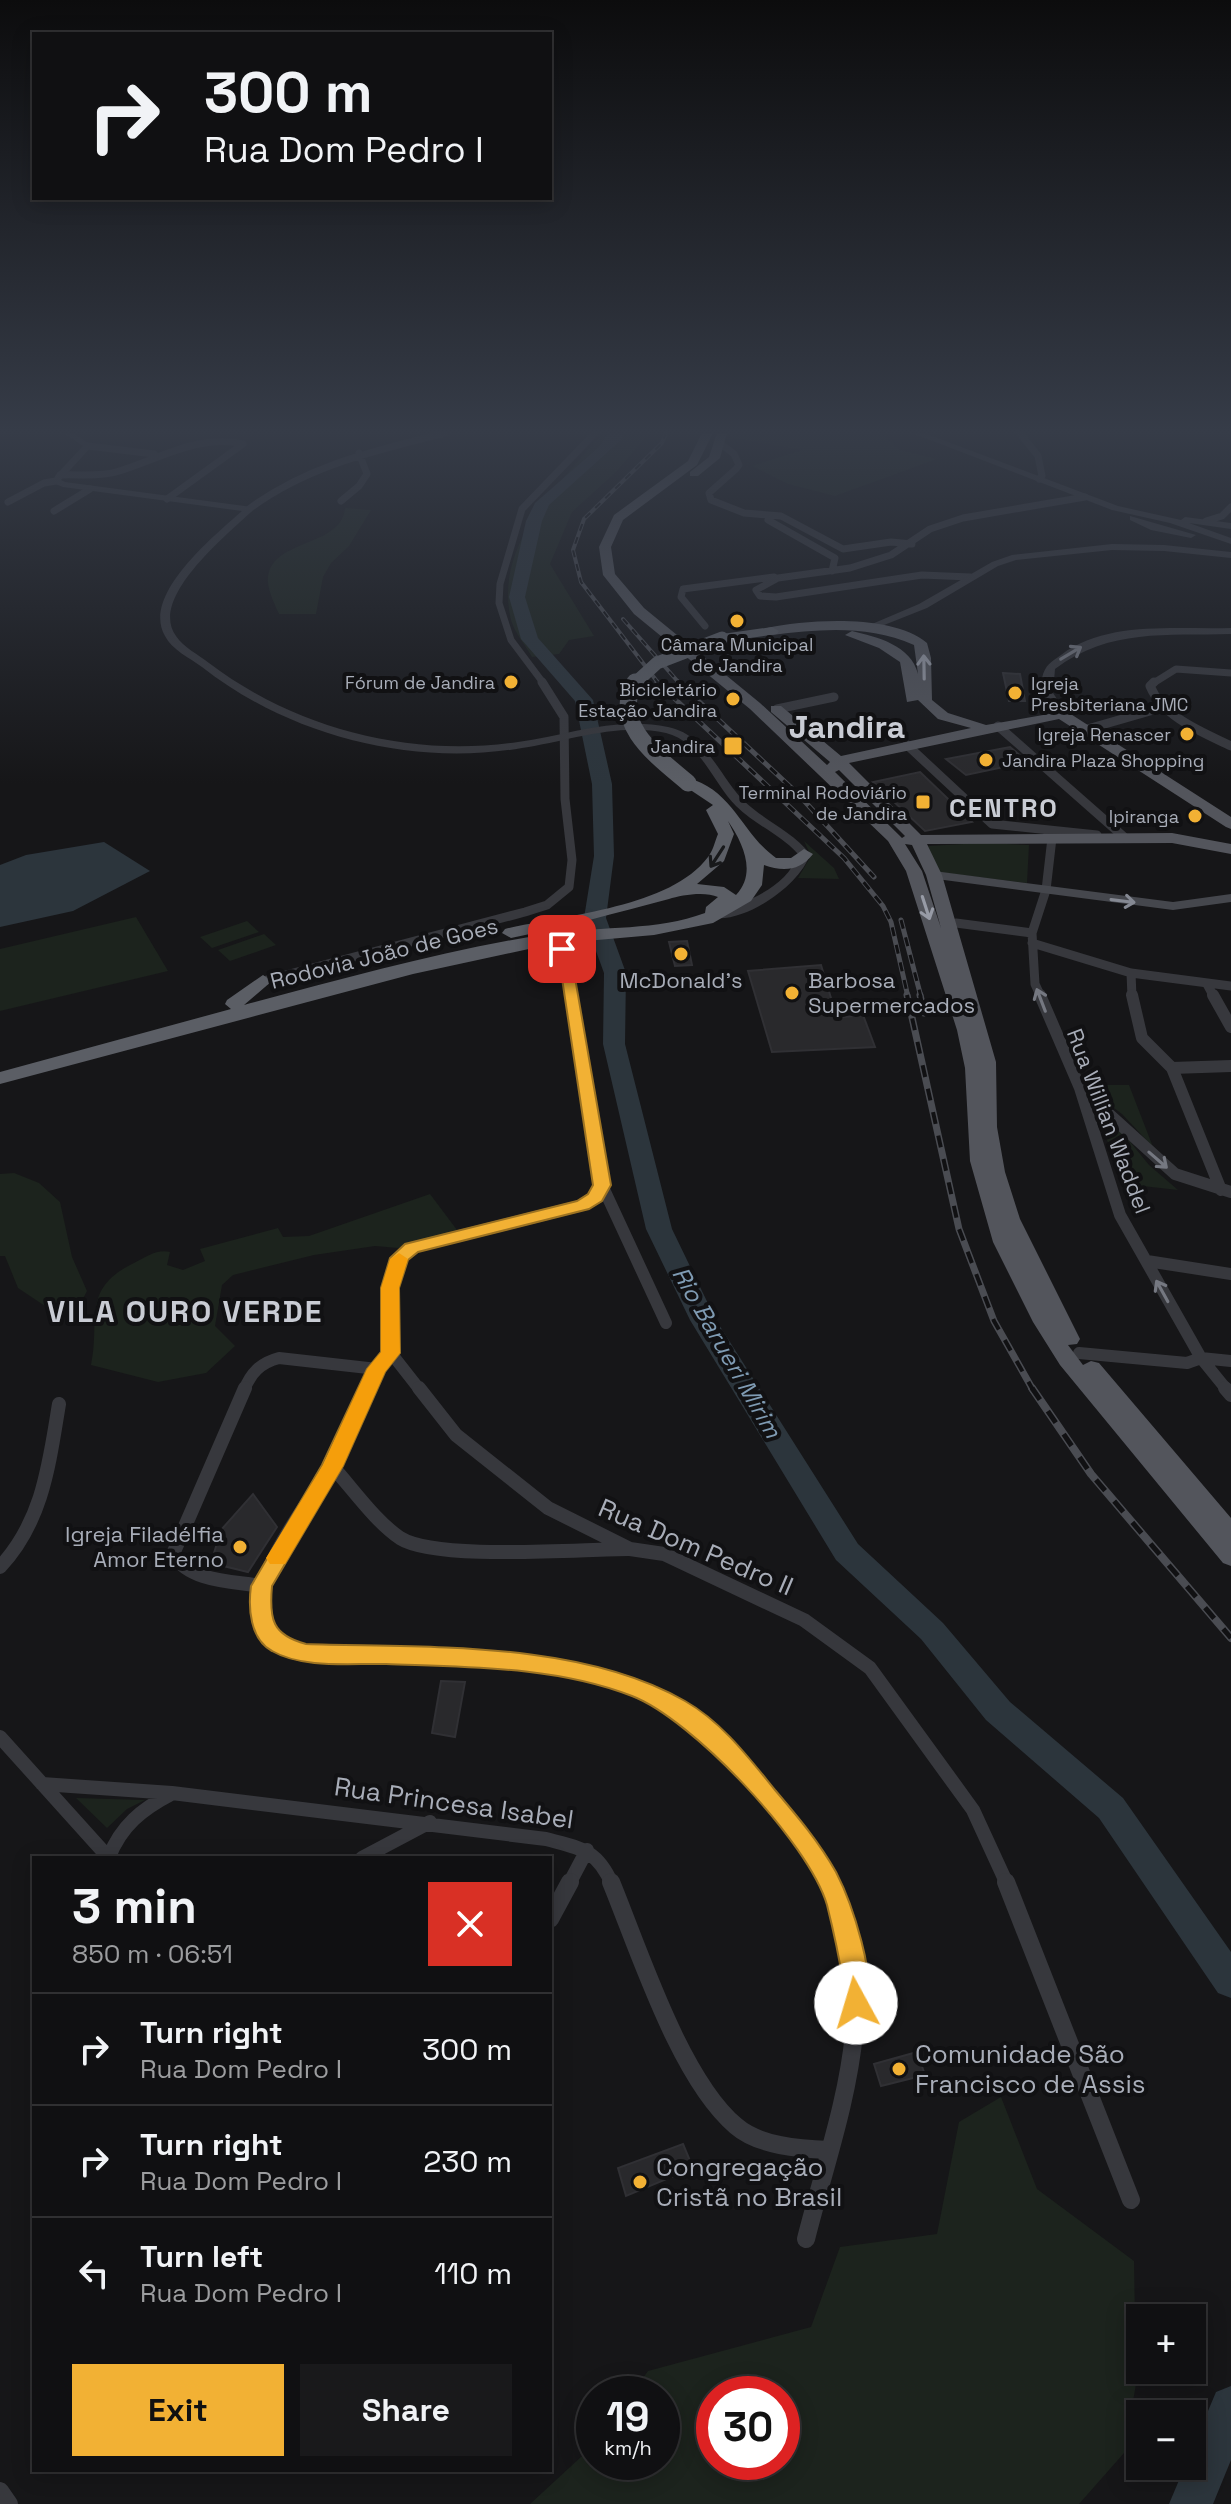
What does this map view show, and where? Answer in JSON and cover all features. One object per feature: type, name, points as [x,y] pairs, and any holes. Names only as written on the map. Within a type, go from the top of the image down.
[{"type":"highway","points":[[772,631],[722,638],[658,661],[634,683],[626,700],[627,719],[635,735],[728,812],[782,885]]},
{"type":"highway","points":[[671,894],[714,866],[726,843],[722,820],[694,786]]},
{"type":"highway","name":"Rodovia João de Goes","points":[[0,1066],[234,1004],[272,984],[565,929],[633,929],[718,916],[748,895],[753,884],[753,854],[748,838]]},
{"type":"highway","points":[[766,861],[784,865],[797,862],[804,854]]},
{"type":"highway","points":[[565,929],[620,907],[671,894],[717,889],[729,898],[697,921]]},
{"type":"highway","name":"Rodovia João de Goes","points":[[0,1078],[430,962],[565,929]]},
{"type":"main road","points":[[605,550],[609,575],[639,611],[757,708],[833,763],[894,838],[914,871],[966,1030],[974,1068],[979,1161],[1003,1242],[1024,1286],[1067,1360],[1231,1557]]},
{"type":"main road","points":[[618,550],[621,577],[652,612],[777,709],[918,841],[934,875],[987,1062],[988,1127],[995,1172],[1015,1231],[1059,1322],[1079,1353],[1231,1533]]},
{"type":"main road","points":[[854,635],[870,627]]},
{"type":"main road","points":[[772,631],[870,627],[903,634],[920,643],[924,658],[923,696],[929,706],[953,720],[994,727]]},
{"type":"main road","points":[[772,631],[854,635],[874,642],[905,660],[910,668],[914,705],[946,737]]},
{"type":"main road","points":[[874,642],[903,634]]},
{"type":"main road","points":[[833,763],[862,754],[1061,714],[1231,826],[1223,833],[1172,838],[918,841],[894,838]]},
{"type":"main road","points":[[1172,838],[1231,849]]},
{"type":"main road","points":[[934,875],[1173,906],[1231,898]]},
{"type":"main road","points":[[1024,1286],[1035,1297],[1060,1337],[1079,1353]]},
{"type":"street","points":[[210,550],[177,584],[163,610],[169,636],[231,685],[307,724],[382,743],[442,749],[498,749],[570,735],[645,728],[677,733],[709,763],[735,799],[763,824],[797,845],[804,854],[798,871],[782,885],[718,916]]},
{"type":"street","points":[[272,984],[547,905],[561,897],[569,887],[572,874],[565,799],[570,735],[559,704],[518,653],[503,623],[500,584],[510,550]]},
{"type":"street","points":[[821,550],[835,558],[832,571]]},
{"type":"street","points":[[705,626],[681,597],[683,589],[754,577],[778,578],[832,571],[869,562],[898,550]]},
{"type":"street","points":[[870,627],[923,606],[970,577],[1015,557],[1084,550]]},
{"type":"street","points":[[1184,550],[1229,554]]},
{"type":"street","points":[[778,578],[758,587],[757,593],[767,597],[786,596],[922,575],[970,577]]},
{"type":"street","points":[[903,634],[923,606]]},
{"type":"street","points":[[1061,714],[1049,702],[1046,693],[1050,668],[1086,643],[1112,635],[1148,632],[1231,631]]},
{"type":"street","points":[[1204,668],[1231,683]]},
{"type":"street","points":[[1231,673],[1204,668],[1177,670],[1152,682],[1153,696],[1164,707],[1231,746]]},
{"type":"street","points":[[777,709],[834,697]]},
{"type":"street","points":[[1084,730],[1164,707]]},
{"type":"street","points":[[994,727],[1124,837]]},
{"type":"street","points":[[907,745],[992,824],[1124,837]]},
{"type":"street","name":"Rua Willian Waddel","points":[[1052,838],[1046,890],[1032,938],[1035,984],[1080,1088],[1120,1215],[1201,1358],[1231,1395]]},
{"type":"street","points":[[956,923],[1032,938],[1131,973],[1231,986]]},
{"type":"street","points":[[565,929],[566,960],[602,1185],[666,1323]]},
{"type":"street","points":[[1131,973],[1132,999],[1141,1041],[1152,1055],[1172,1068],[1226,1191]]},
{"type":"street","points":[[1207,984],[1231,1027]]},
{"type":"street","points":[[1172,1068],[1231,1066]]},
{"type":"street","points":[[1080,1088],[1109,1111],[1157,1161],[1175,1174],[1226,1191]]},
{"type":"street","points":[[602,1185],[596,1197],[583,1205],[411,1248],[400,1258],[390,1288],[391,1353],[377,1369],[332,1466],[261,1586],[259,1608],[265,1629],[278,1645],[306,1652],[474,1659],[596,1676],[637,1688],[679,1709],[729,1750],[811,1850],[838,1900],[856,1983],[857,2023],[852,2062],[806,2239]]},
{"type":"street","points":[[1147,1261],[1231,1274]]},
{"type":"street","name":"Rua Dom Pedro II","points":[[391,1353],[456,1435],[548,1508],[630,1549],[664,1554],[804,1620],[870,1668],[918,1730],[973,1810],[1024,1923],[1131,2200]]},
{"type":"street","points":[[1079,1353],[1187,1363],[1201,1358],[1231,1361]]},
{"type":"street","points":[[261,1586],[193,1572],[175,1561],[173,1554],[251,1374],[267,1361],[279,1358],[377,1369]]},
{"type":"street","points":[[0,1567],[19,1550],[39,1514],[59,1404]]},
{"type":"street","points":[[332,1466],[397,1536],[411,1544],[447,1550],[630,1549]]},
{"type":"street","points":[[0,1737],[107,1856]]},
{"type":"street","name":"Rua Princesa Isabel","points":[[42,1784],[172,1793],[430,1822],[546,1839],[587,1850],[604,1866],[715,2108],[739,2129],[802,2150],[829,2150]]},
{"type":"street","points":[[110,1856],[116,1836],[128,1821],[172,1793]]},
{"type":"street","points":[[366,1856],[430,1822]]},
{"type":"street","points":[[552,1915],[587,1850]]},
{"type":"street","points":[[0,2491],[9,2504]]},
{"type":"shaded area","points":[[290,550],[345,550],[331,563],[323,577],[316,614],[279,614],[272,599],[268,583],[270,569],[278,558]]},
{"type":"shaded area","points":[[518,550],[556,550],[550,564],[594,636],[569,640],[559,654],[532,657],[511,620],[508,593]]},
{"type":"shaded area","points":[[804,841],[834,868],[839,879],[798,878],[811,856]]},
{"type":"shaded area","points":[[104,842],[150,871],[73,911],[0,927],[0,865],[26,855]]},
{"type":"shaded area","points":[[982,843],[1029,845],[1027,883],[938,872],[928,846]]},
{"type":"shaded area","points":[[136,917],[168,971],[0,1011],[0,949]]},
{"type":"shaded area","points":[[247,921],[259,932],[212,948],[200,937]]},
{"type":"shaded area","points":[[264,934],[276,945],[230,961],[218,950]]},
{"type":"shaded area","points":[[1083,1085],[1129,1085],[1153,1147],[1122,1114]]},
{"type":"shaded area","points":[[1095,1111],[1105,1111],[1149,1165],[1178,1190],[1125,1184]]},
{"type":"shaded area","points":[[14,1173],[39,1183],[60,1202],[72,1257],[87,1291],[74,1316],[54,1312],[18,1288],[5,1256],[0,1256],[0,1174]]},
{"type":"shaded area","points":[[430,1194],[457,1230],[398,1248],[375,1246],[314,1255],[233,1275],[222,1285],[215,1326],[235,1346],[206,1373],[158,1382],[91,1365],[99,1295],[117,1273],[147,1256],[170,1252],[167,1265],[183,1270],[205,1261],[200,1249],[278,1228],[283,1237],[309,1236]]},
{"type":"shaded area","points":[[76,1798],[145,1800],[127,1809],[107,1828]]},
{"type":"shaded area","points":[[1001,2097],[1037,2189],[1134,2261],[1135,2304],[1126,2304],[1126,2384],[1136,2384],[1133,2400],[1126,2400],[1124,2453],[1079,2504],[530,2504],[576,2462],[576,2480],[680,2480],[680,2376],[645,2376],[648,2371],[811,2327],[840,2247],[937,2234],[959,2122]]},
{"type":"building","name":"Igreja Presbiteriana JMC","points":[[1003,673],[1020,674],[1025,701],[1009,701]]},
{"type":"building","name":"Jandira Plaza Shopping","points":[[1010,747],[1028,762],[966,775],[946,759]]},
{"type":"building","name":"Terminal Rodoviário de Jandira","points":[[920,772],[972,822],[925,831],[873,782]]},
{"type":"building","name":"McDonald's","points":[[687,941],[692,965],[675,966],[669,942]]},
{"type":"building","name":"Barbosa Supermercados","points":[[821,965],[837,1018],[863,1015],[875,1047],[772,1052],[748,971]]},
{"type":"building","name":"Igreja Filadélfia Amor Eterno","points":[[253,1494],[277,1527],[248,1572],[211,1563],[221,1530]]},
{"type":"building","points":[[441,1681],[465,1682],[455,1737],[432,1733]]},
{"type":"building","name":"Comunidade São Francisco de Assis","points":[[917,2052],[925,2075],[881,2086],[874,2064]]},
{"type":"building","name":"Congregação Cristã no Brasil","points":[[683,2144],[693,2168],[626,2196],[618,2168]]},
{"type":"waterway","name":"Rio Barueri Mirim","points":[[528,550],[517,597],[530,639],[584,700],[602,784],[604,856],[595,918],[615,973],[614,1044],[659,1229],[703,1320],[847,1552],[932,1631],[998,1711],[1111,1808],[1231,1982]]},
{"type":"waterway","name":"Rio Barueri Mirim","points":[[1191,2504],[1231,2407]]},
{"type":"railway","points":[[573,550],[581,582],[659,684]]},
{"type":"railway","points":[[623,619],[679,683]]},
{"type":"railway","points":[[679,683],[797,793],[874,877]]},
{"type":"railway","points":[[659,684],[844,858],[883,906],[891,922],[908,997]]},
{"type":"railway","points":[[901,920],[921,997]]},
{"type":"railway","points":[[907,995],[959,1229],[994,1321],[1033,1390]]},
{"type":"railway","points":[[920,995],[924,1013]]},
{"type":"railway","points":[[1032,1388],[1091,1474],[1231,1638]]},
{"type":"slow traffic","points":[[277,1558],[332,1466],[377,1369],[391,1353],[390,1288],[399,1259]]},
{"type":"place","name":"Câmara Municipal de Jandira","points":[[737,621]]},
{"type":"place","name":"Fórum de Jandira","points":[[511,682]]},
{"type":"place","name":"Igreja Presbiteriana JMC","points":[[1015,693]]},
{"type":"place","name":"Bicicletário Estação Jandira","points":[[733,699]]},
{"type":"place","name":"Igreja Renascer","points":[[1187,734]]},
{"type":"place","name":"Jandira","points":[[733,746]]},
{"type":"place","name":"Jandira Plaza Shopping","points":[[986,760]]},
{"type":"place","name":"Terminal Rodoviário de Jandira","points":[[923,802]]},
{"type":"place","name":"Ipiranga","points":[[1195,816]]},
{"type":"place","name":"McDonald's","points":[[681,954]]},
{"type":"place","name":"Barbosa Supermercados","points":[[792,993]]},
{"type":"place","name":"Igreja Filadélfia Amor Eterno","points":[[240,1547]]},
{"type":"place","name":"Comunidade São Francisco de Assis","points":[[899,2069]]},
{"type":"place","name":"Congregação Cristã no Brasil","points":[[640,2182]]},
{"type":"district","name":"Jandira","points":[[847,727]]},
{"type":"district","name":"CENTRO","points":[[1004,808]]},
{"type":"district","name":"VILA OURO VERDE","points":[[185,1311]]},
{"type":"route","points":[[562,949],[602,1185],[596,1197],[583,1205],[411,1248],[400,1258],[390,1288],[391,1353],[377,1369],[332,1466],[261,1586],[259,1608],[265,1629],[278,1645],[306,1652],[474,1659],[566,1670],[637,1688],[679,1709],[729,1750],[811,1850],[838,1900],[856,1983],[856,2003]]}]
